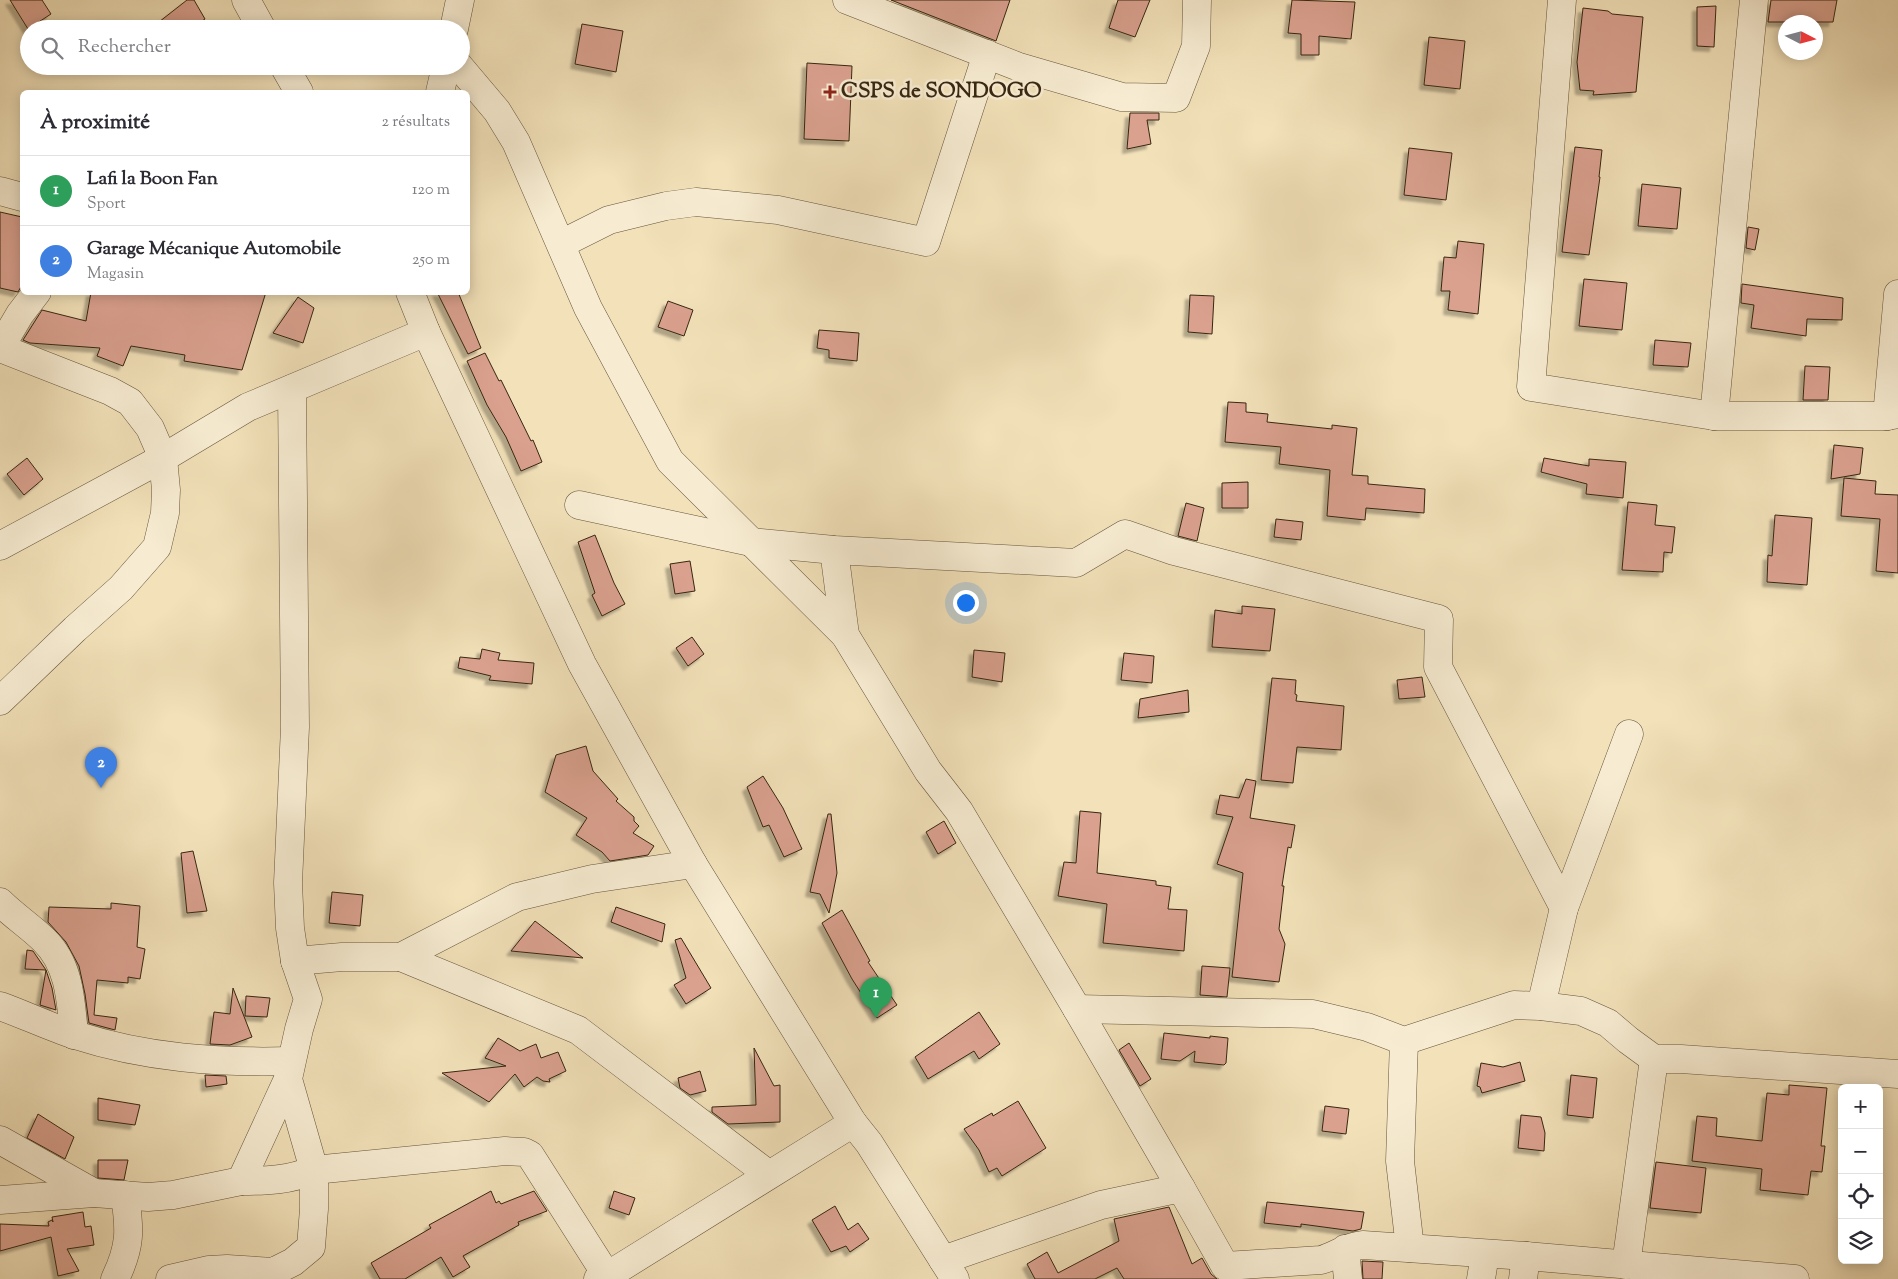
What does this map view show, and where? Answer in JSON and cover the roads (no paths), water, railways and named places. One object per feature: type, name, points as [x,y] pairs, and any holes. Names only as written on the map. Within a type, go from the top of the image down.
[{"type":"street","points":[[246,0],[257,20]]},
{"type":"street","points":[[456,20],[460,0]]},
{"type":"street","points":[[847,0],[1019,67],[1122,97],[1176,98],[1196,46],[1197,0]]},
{"type":"street","points":[[1562,0],[1531,387],[1714,416],[1892,415],[1898,294]]},
{"type":"street","points":[[1714,416],[1754,0]]},
{"type":"street","points":[[560,244],[609,220],[666,206],[696,202],[778,210],[926,242],[987,54]]},
{"type":"street","points":[[289,75],[298,90]]},
{"type":"street","points":[[440,90],[444,75]]},
{"type":"street","points":[[466,75],[496,112],[516,142],[588,308],[670,461],[845,635],[928,771],[959,811],[1078,1009],[1229,1272],[1322,1260],[1330,1258],[1345,1249],[1363,1245],[1410,1248],[1483,1266],[1525,1268],[1626,1265],[1698,1275],[1795,1279]]},
{"type":"street","points":[[0,191],[20,196]]},
{"type":"street","points":[[0,701],[121,588],[157,547],[165,514],[164,458],[150,428],[130,402],[110,391],[0,348],[20,314],[35,295]]},
{"type":"street","points":[[411,295],[426,332],[582,664],[693,864],[853,1123],[869,1143],[949,1269],[1101,1205],[1180,1188]]},
{"type":"street","points":[[0,546],[164,458],[248,406],[426,332]]},
{"type":"street","points":[[241,1181],[290,1070],[308,999],[295,961],[290,928],[288,883],[295,727],[292,389]]},
{"type":"street","points":[[579,505],[751,542],[834,550],[1076,563],[1125,534],[1174,551],[1439,619],[1438,667],[1564,908]]},
{"type":"street","points":[[834,550],[845,635]]},
{"type":"street","points":[[1541,1006],[1564,908],[1629,734]]},
{"type":"street","points":[[401,957],[516,897],[592,879],[693,864]]},
{"type":"street","points":[[0,902],[45,941],[55,954],[63,970],[70,993],[74,1035]]},
{"type":"street","points":[[295,961],[342,957],[401,957],[578,1030],[768,1174]]},
{"type":"street","points":[[1078,1009],[1313,1014],[1367,1027],[1404,1041],[1514,1005],[1541,1006],[1581,1011],[1608,1023],[1654,1059],[1681,1059],[1898,1074]]},
{"type":"street","points":[[0,1006],[74,1035],[126,1048],[175,1057],[236,1062],[290,1070]]},
{"type":"street","points":[[1404,1041],[1400,1161],[1410,1248]]},
{"type":"street","points":[[1626,1265],[1654,1059]]},
{"type":"street","points":[[170,1279],[209,1270],[227,1269],[273,1272],[293,1262],[311,1247],[314,1209],[314,1170],[290,1070]]},
{"type":"street","points":[[0,1200],[94,1193],[173,1195],[241,1181],[270,1181],[296,1178],[314,1170],[505,1151],[524,1152],[530,1155],[605,1278],[768,1174],[853,1123]]},
{"type":"street","points":[[0,1140],[94,1193]]},
{"type":"street","points":[[116,1279],[129,1244],[129,1225],[125,1195]]},
{"type":"street","points":[[1345,1249],[1348,1279]]},
{"type":"place","name":"CSPS de SONDOGO","points":[[830,92]]},
{"type":"place","name":"Garage Mécanique Automobile","points":[[101,788]]},
{"type":"place","name":"Lafi la Boon Fan","points":[[876,1018]]}]
